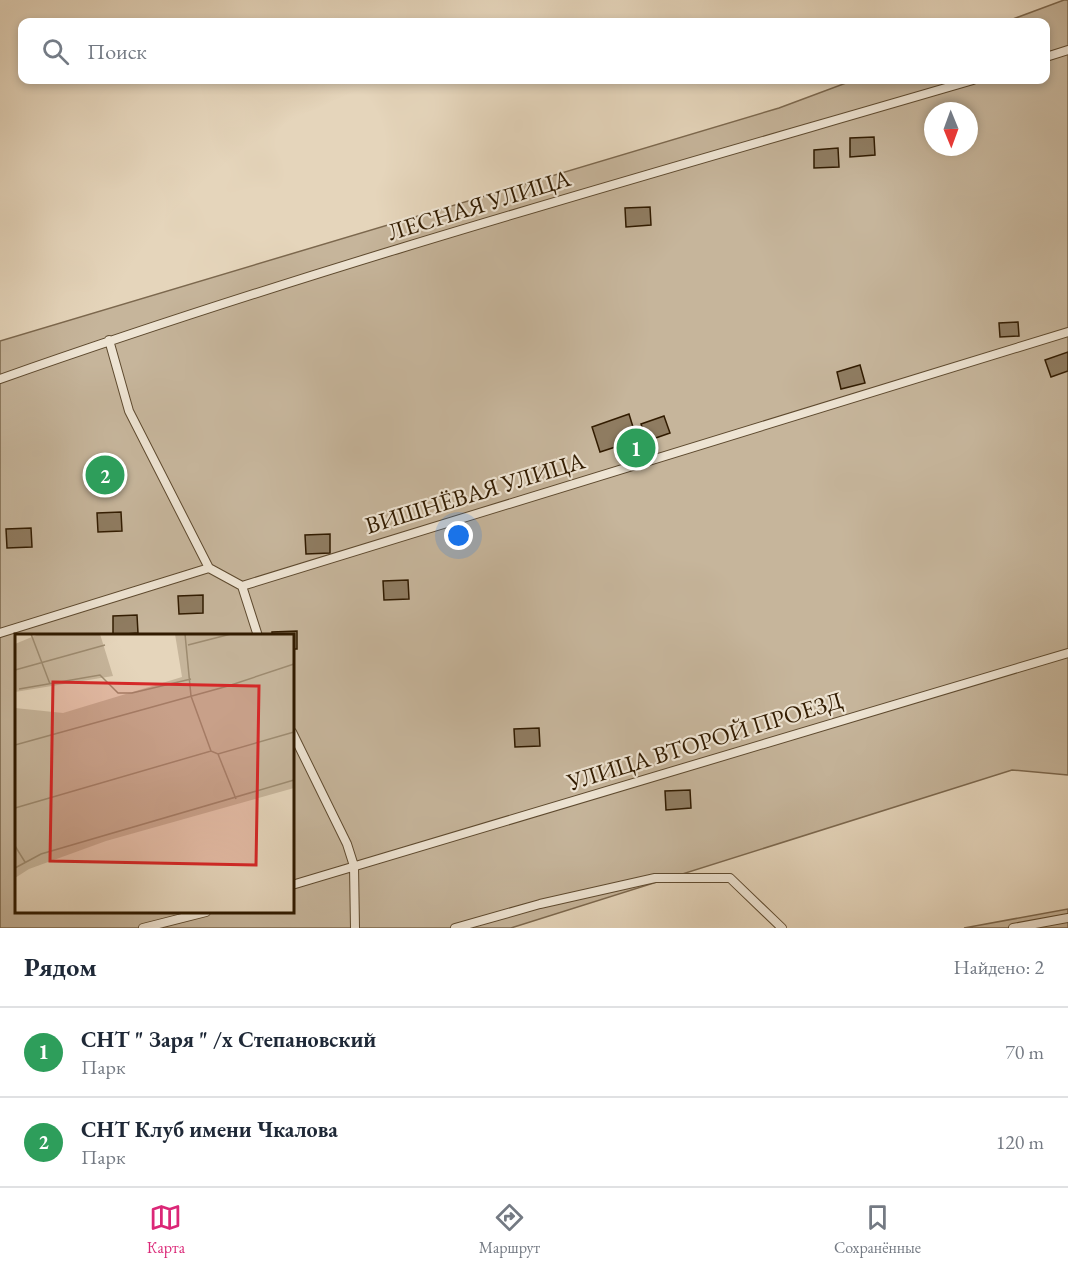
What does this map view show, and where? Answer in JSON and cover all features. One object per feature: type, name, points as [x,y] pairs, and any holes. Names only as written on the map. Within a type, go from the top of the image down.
[{"type":"lane","points":[[1050,56],[1068,50]]},
{"type":"lane","name":"ЛЕСНАЯ УЛИЦА","points":[[0,379],[109,340],[422,242],[959,84]]},
{"type":"lane","name":"ВИШНЁВАЯ УЛИЦА","points":[[242,586],[1068,332]]},
{"type":"lane","points":[[109,340],[129,411],[209,568],[242,586],[257,634]]},
{"type":"lane","points":[[0,633],[209,568]]},
{"type":"lane","name":"УЛИЦА ВТОРОЙ ПРОЕЗД","points":[[294,884],[1068,653]]},
{"type":"lane","points":[[294,736],[347,844],[354,866],[355,928]]},
{"type":"lane","points":[[455,928],[540,904],[655,878],[730,878],[782,928]]},
{"type":"lane","points":[[143,928],[159,922],[201,913]]},
{"type":"lane","points":[[1013,928],[1068,918]]},
{"type":"shaded area","points":[[1068,0],[1068,775],[1012,770],[511,928],[0,928],[0,341],[779,108],[843,84],[1050,84],[1050,18],[1016,18]]},
{"type":"shaded area","points":[[1068,909],[1068,928],[964,928]]},
{"type":"building","points":[[874,137],[875,155],[850,157],[850,138]]},
{"type":"building","points":[[838,148],[839,167],[814,168],[814,150]]},
{"type":"building","points":[[650,207],[651,225],[626,227],[625,208]]},
{"type":"building","points":[[1018,322],[1019,336],[1000,337],[999,323]]},
{"type":"building","points":[[1068,352],[1068,371],[1051,377],[1045,360]]},
{"type":"building","points":[[860,365],[865,383],[841,389],[837,372]]},
{"type":"building","points":[[629,414],[637,440],[600,452],[592,427]]},
{"type":"building","points":[[664,416],[670,433],[647,441],[641,424]]},
{"type":"building","points":[[121,512],[122,531],[98,532],[97,513]]},
{"type":"building","points":[[31,528],[32,547],[7,548],[6,529]]},
{"type":"building","points":[[330,534],[330,553],[306,554],[305,535]]},
{"type":"building","points":[[408,580],[409,599],[384,600],[383,581]]},
{"type":"building","points":[[203,595],[203,613],[179,614],[178,596]]},
{"type":"building","points":[[137,615],[138,633],[113,634],[113,616]]},
{"type":"building","points":[[297,631],[297,649],[294,649],[294,634],[272,634],[272,632]]},
{"type":"building","points":[[539,728],[540,746],[515,747],[514,729]]},
{"type":"building","points":[[690,790],[691,808],[666,810],[665,791]]},
{"type":"place","name":"СНТ \" Заря \" /х Степановский","points":[[636,448]]},
{"type":"place","name":"СНТ Клуб имени Чкалова","points":[[105,475]]}]
